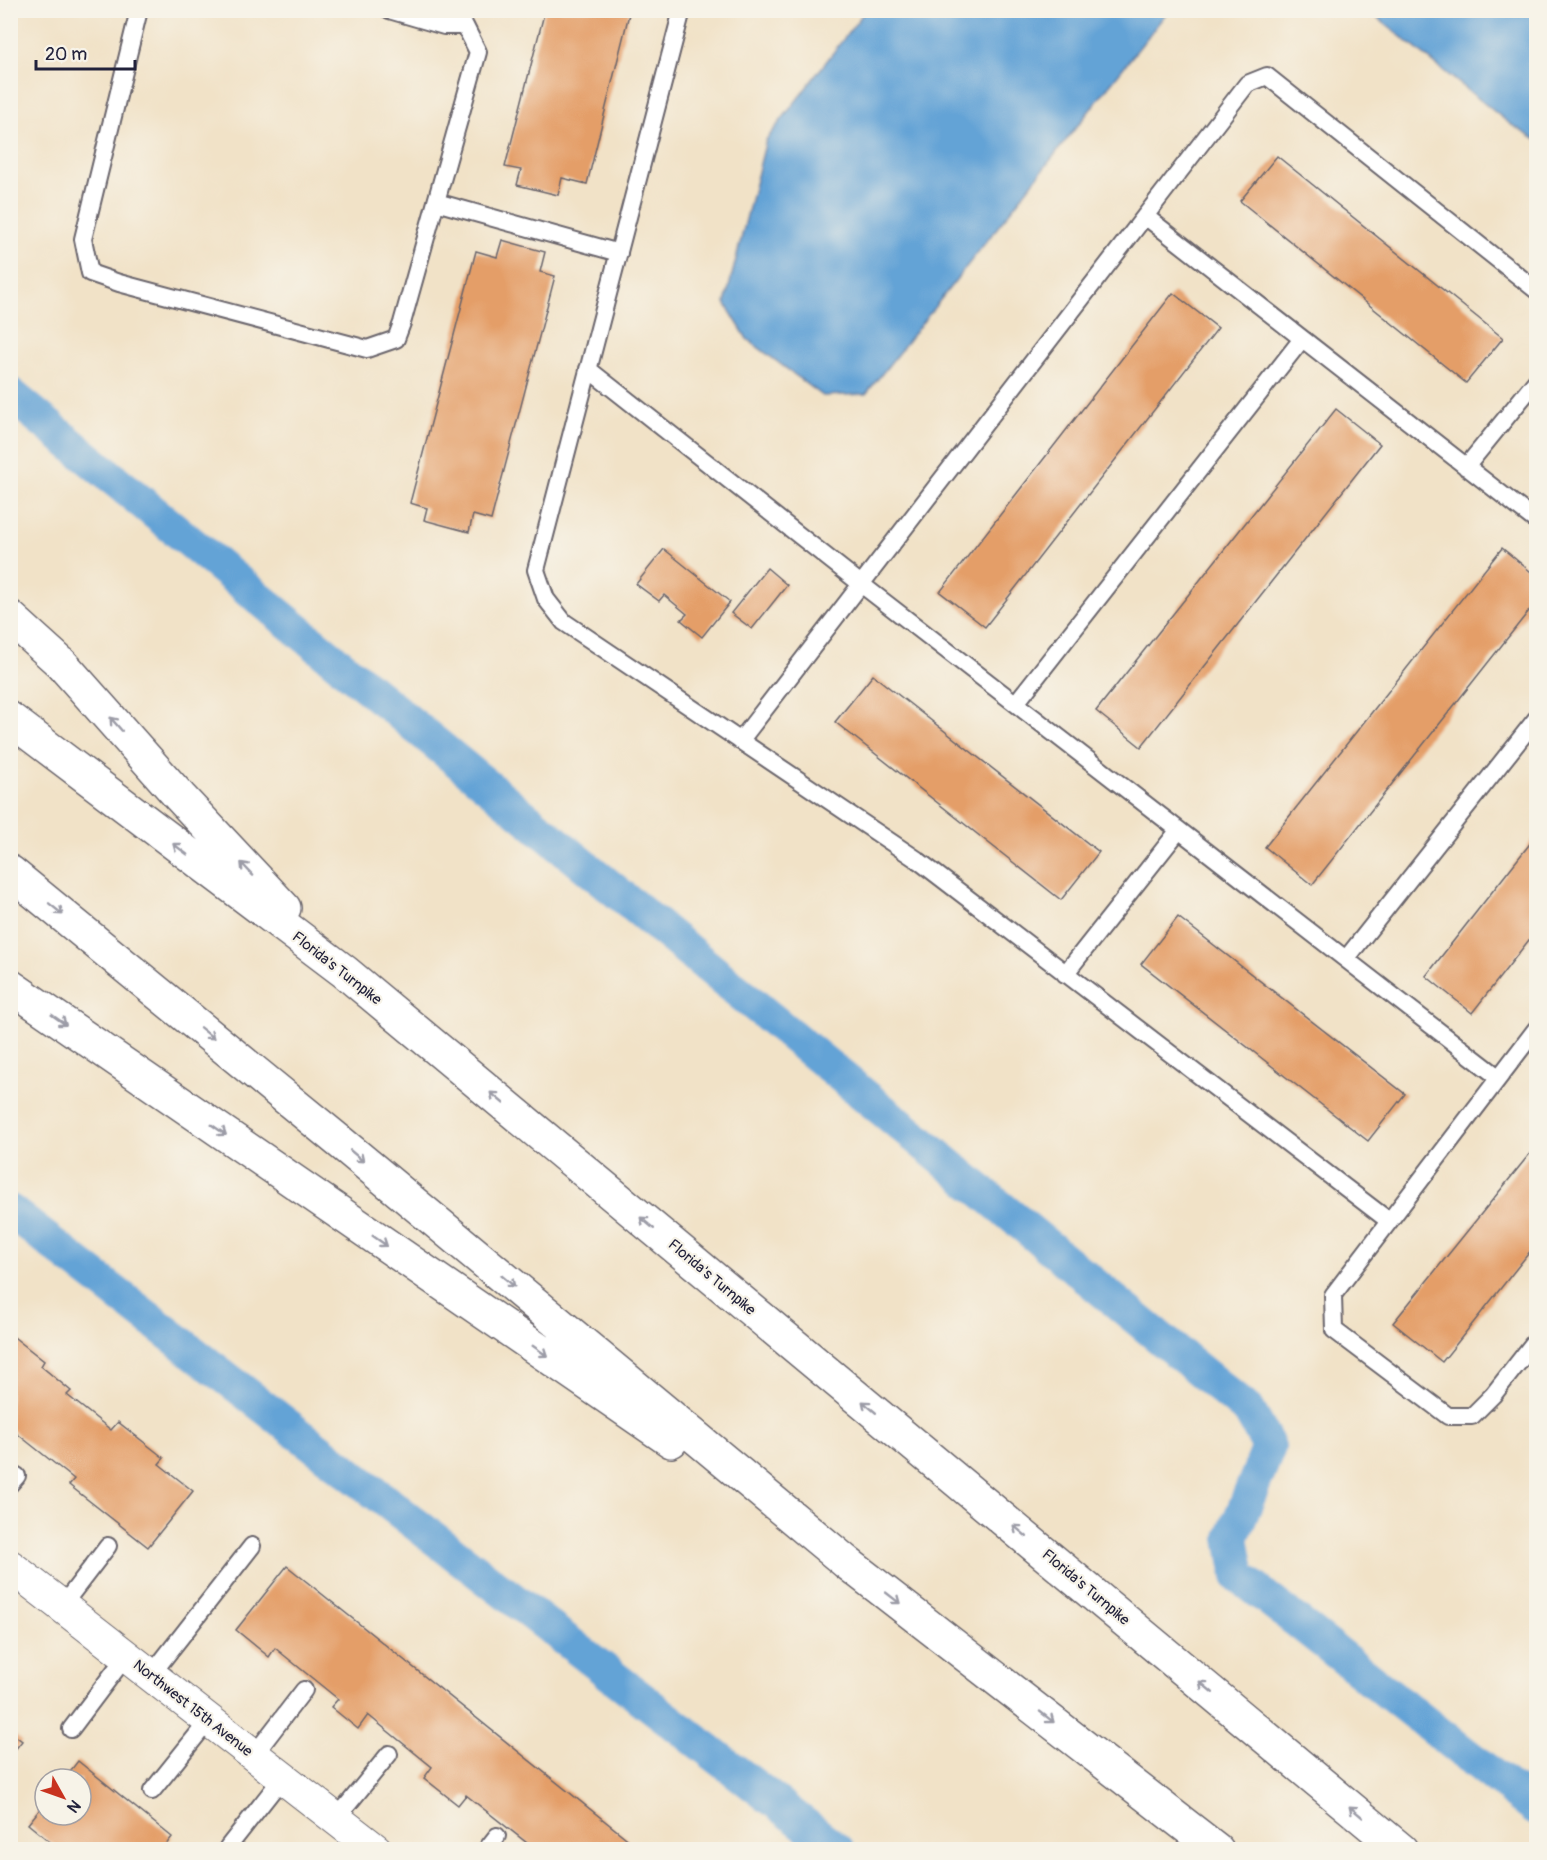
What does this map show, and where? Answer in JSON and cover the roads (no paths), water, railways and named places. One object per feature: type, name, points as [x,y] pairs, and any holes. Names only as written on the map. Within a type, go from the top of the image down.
[{"type":"highway","points":[[10,617],[62,664],[180,797],[345,972]]},
{"type":"highway","name":"Florida's Turnpike","points":[[10,719],[345,972],[1401,1850]]},
{"type":"highway","points":[[10,872],[846,1562],[1217,1850]]},
{"type":"highway","points":[[10,986],[846,1562]]},
{"type":"street","name":"Northwest 15th Avenue","points":[[12,1572],[62,1606],[336,1819],[367,1847]]},
{"type":"lane","points":[[139,10],[83,239],[90,273],[119,283],[367,349],[396,339],[402,323],[478,52],[465,26],[444,26],[389,10]]},
{"type":"lane","points":[[682,10],[536,570],[546,599],[564,622],[919,861],[1389,1221]]},
{"type":"lane","points":[[740,741],[1247,84],[1267,76],[1536,290]]},
{"type":"lane","points":[[436,202],[619,253]]},
{"type":"lane","points":[[1145,216],[1536,521]]},
{"type":"lane","points":[[1016,704],[1302,339]]},
{"type":"lane","points":[[588,369],[861,584],[1498,1077]]},
{"type":"lane","points":[[1466,467],[1536,381]]},
{"type":"lane","points":[[1346,959],[1536,719]]},
{"type":"lane","points":[[1065,974],[1179,830]]},
{"type":"lane","points":[[1536,1029],[1333,1295],[1334,1330],[1448,1416],[1472,1416],[1493,1395],[1536,1340]]},
{"type":"lane","points":[[62,1606],[108,1546]]},
{"type":"lane","points":[[151,1675],[252,1546]]},
{"type":"lane","points":[[71,1729],[126,1656]]},
{"type":"lane","points":[[254,1755],[304,1690]]},
{"type":"lane","points":[[152,1791],[209,1720]]},
{"type":"lane","points":[[336,1819],[389,1754]]},
{"type":"lane","points":[[228,1846],[282,1777]]},
{"type":"lane","points":[[486,1850],[496,1836]]},
{"type":"water","points":[[865,11],[1168,11],[866,394],[823,396],[747,339],[725,303],[766,140]]},
{"type":"water","points":[[1369,11],[1536,11],[1536,140],[1510,124]]},
{"type":"waterway","points":[[10,394],[1249,1411],[1269,1447],[1232,1538],[1239,1576],[1536,1809]]},
{"type":"waterway","points":[[10,1211],[838,1850]]}]
